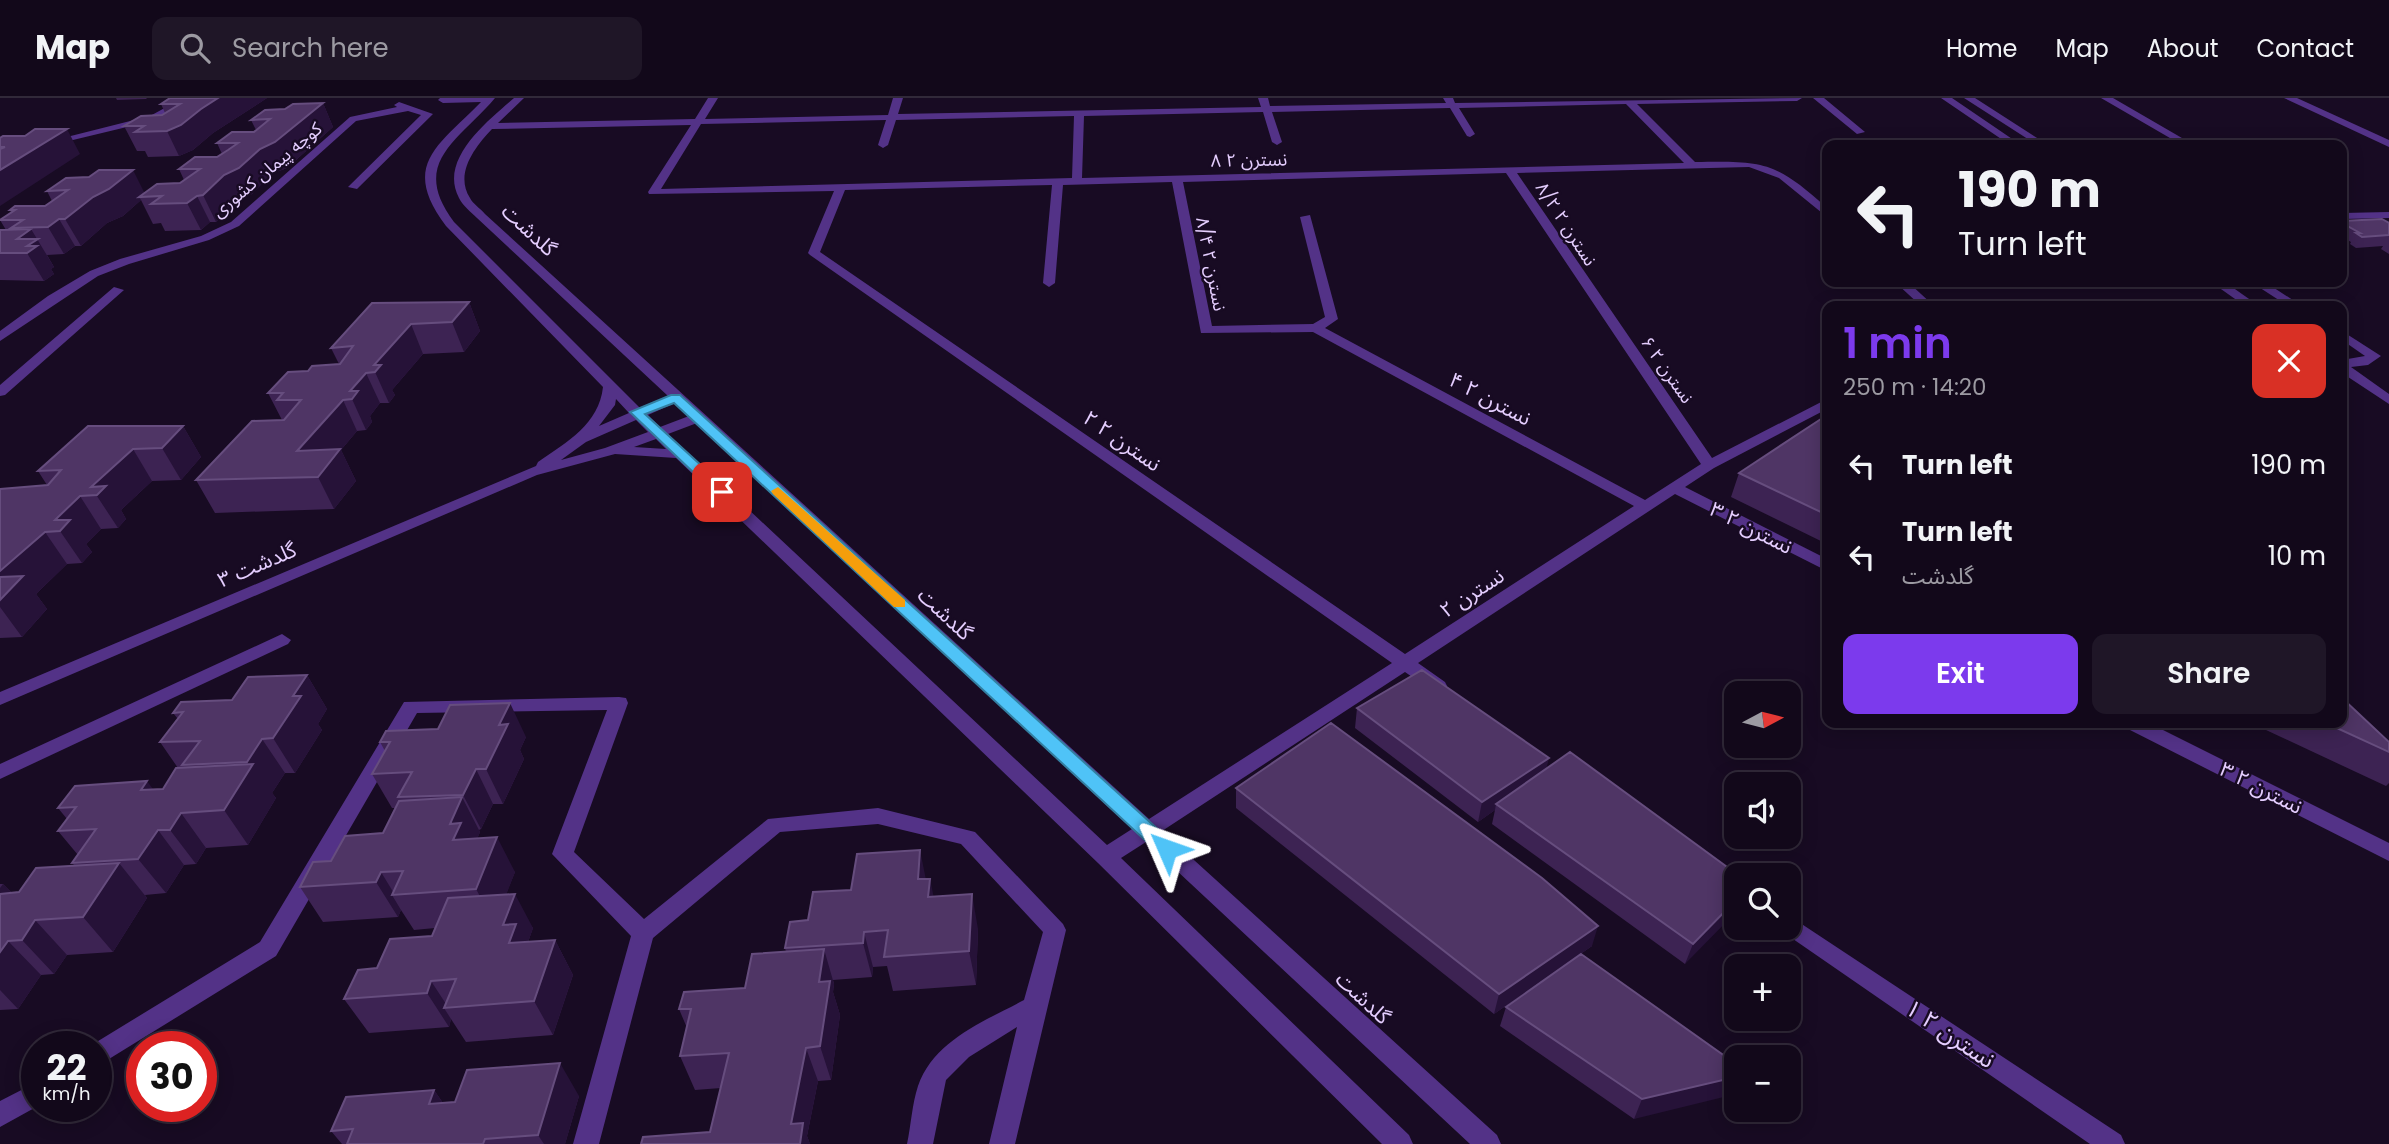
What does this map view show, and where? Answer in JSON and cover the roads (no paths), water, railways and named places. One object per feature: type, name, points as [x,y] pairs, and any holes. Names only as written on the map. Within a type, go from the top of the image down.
[{"type":"street","points":[[38,146],[153,118],[190,98]]},
{"type":"street","points":[[395,98],[386,100],[428,114]]},
{"type":"street","points":[[353,187],[444,99],[490,98]]},
{"type":"street","name":"گلدشت","points":[[490,98],[434,157],[427,181],[432,201],[466,220],[676,398],[1488,1144]]},
{"type":"street","name":"گلدشت","points":[[519,98],[471,149],[459,175],[466,220],[610,386],[636,412],[1106,857],[1400,1144]]},
{"type":"street","points":[[1262,98],[1277,142]]},
{"type":"street","points":[[491,126],[1268,111],[1451,102],[1630,103],[1797,98]]},
{"type":"street","points":[[1818,98],[1860,132]]},
{"type":"street","points":[[1946,98],[2009,140]]},
{"type":"street","points":[[1969,98],[2035,140]]},
{"type":"street","points":[[2106,98],[2180,140]]},
{"type":"street","points":[[2289,98],[2389,144]]},
{"type":"street","points":[[883,145],[897,99]]},
{"type":"street","points":[[696,123],[711,101]]},
{"type":"street","points":[[1451,102],[1470,134]]},
{"type":"street","points":[[1630,103],[1691,164]]},
{"type":"street","name":"کوچه پیمان کشوری","points":[[0,337],[38,309],[100,271],[218,234],[235,224],[353,119],[407,108]]},
{"type":"street","points":[[1077,182],[1079,115]]},
{"type":"street","name":"۸ نسترن ۲","points":[[696,123],[653,192],[1510,171],[1691,164],[1767,166],[1780,172],[1822,210]]},
{"type":"street","name":"۸/۲ نسترن ۲","points":[[1510,171],[1593,296]]},
{"type":"street","name":"۸/۴ نسترن ۲","points":[[1177,179],[1206,330],[1315,328]]},
{"type":"street","points":[[1049,283],[1058,182]]},
{"type":"street","name":"۲ نسترن ۲","points":[[841,187],[814,253],[1405,664]]},
{"type":"street","points":[[2347,216],[2389,215]]},
{"type":"street","points":[[1306,217],[1332,319],[1315,328]]},
{"type":"street","points":[[1907,287],[1922,301]]},
{"type":"street","points":[[2224,287],[2246,301]]},
{"type":"street","points":[[2265,287],[2288,301]]},
{"type":"street","points":[[0,392],[118,290]]},
{"type":"street","name":"۶ نسترن ۲","points":[[1593,296],[1709,465]]},
{"type":"street","name":"۴ نسترن ۲","points":[[1315,328],[1645,506]]},
{"type":"street","points":[[2347,338],[2374,356],[2372,360],[2347,364]]},
{"type":"street","points":[[2347,369],[2389,400]]},
{"type":"street","points":[[581,439],[608,405],[610,386]]},
{"type":"street","points":[[532,472],[581,439],[636,412],[676,398]]},
{"type":"street","name":"نسترن ۲","points":[[1106,857],[1645,506],[1676,489],[1709,465],[1822,406]]},
{"type":"street","points":[[532,472],[610,452],[698,418]]},
{"type":"street","points":[[610,452],[635,450],[681,454]]},
{"type":"street","name":"گلدشت ۳","points":[[0,699],[532,472]]},
{"type":"street","name":"۳ نسترن ۲","points":[[1676,489],[1822,563]]},
{"type":"street","points":[[0,772],[282,640]]},
{"type":"street","points":[[1405,664],[1451,695]]},
{"type":"street","points":[[112,1046],[268,949],[411,707],[619,703],[562,854],[643,933]]},
{"type":"street","name":"۳ نسترن ۲","points":[[2143,728],[2389,853]]},
{"type":"street","points":[[586,1144],[643,933],[775,825],[878,816],[968,838],[1055,930],[1034,1006],[1002,1144]]},
{"type":"street","name":"۱ نسترن ۲","points":[[1801,933],[2112,1144]]},
{"type":"street","points":[[920,1144],[930,1084],[939,1067],[956,1053],[1034,1006]]},
{"type":"street","points":[[0,1115],[21,1103]]}]
